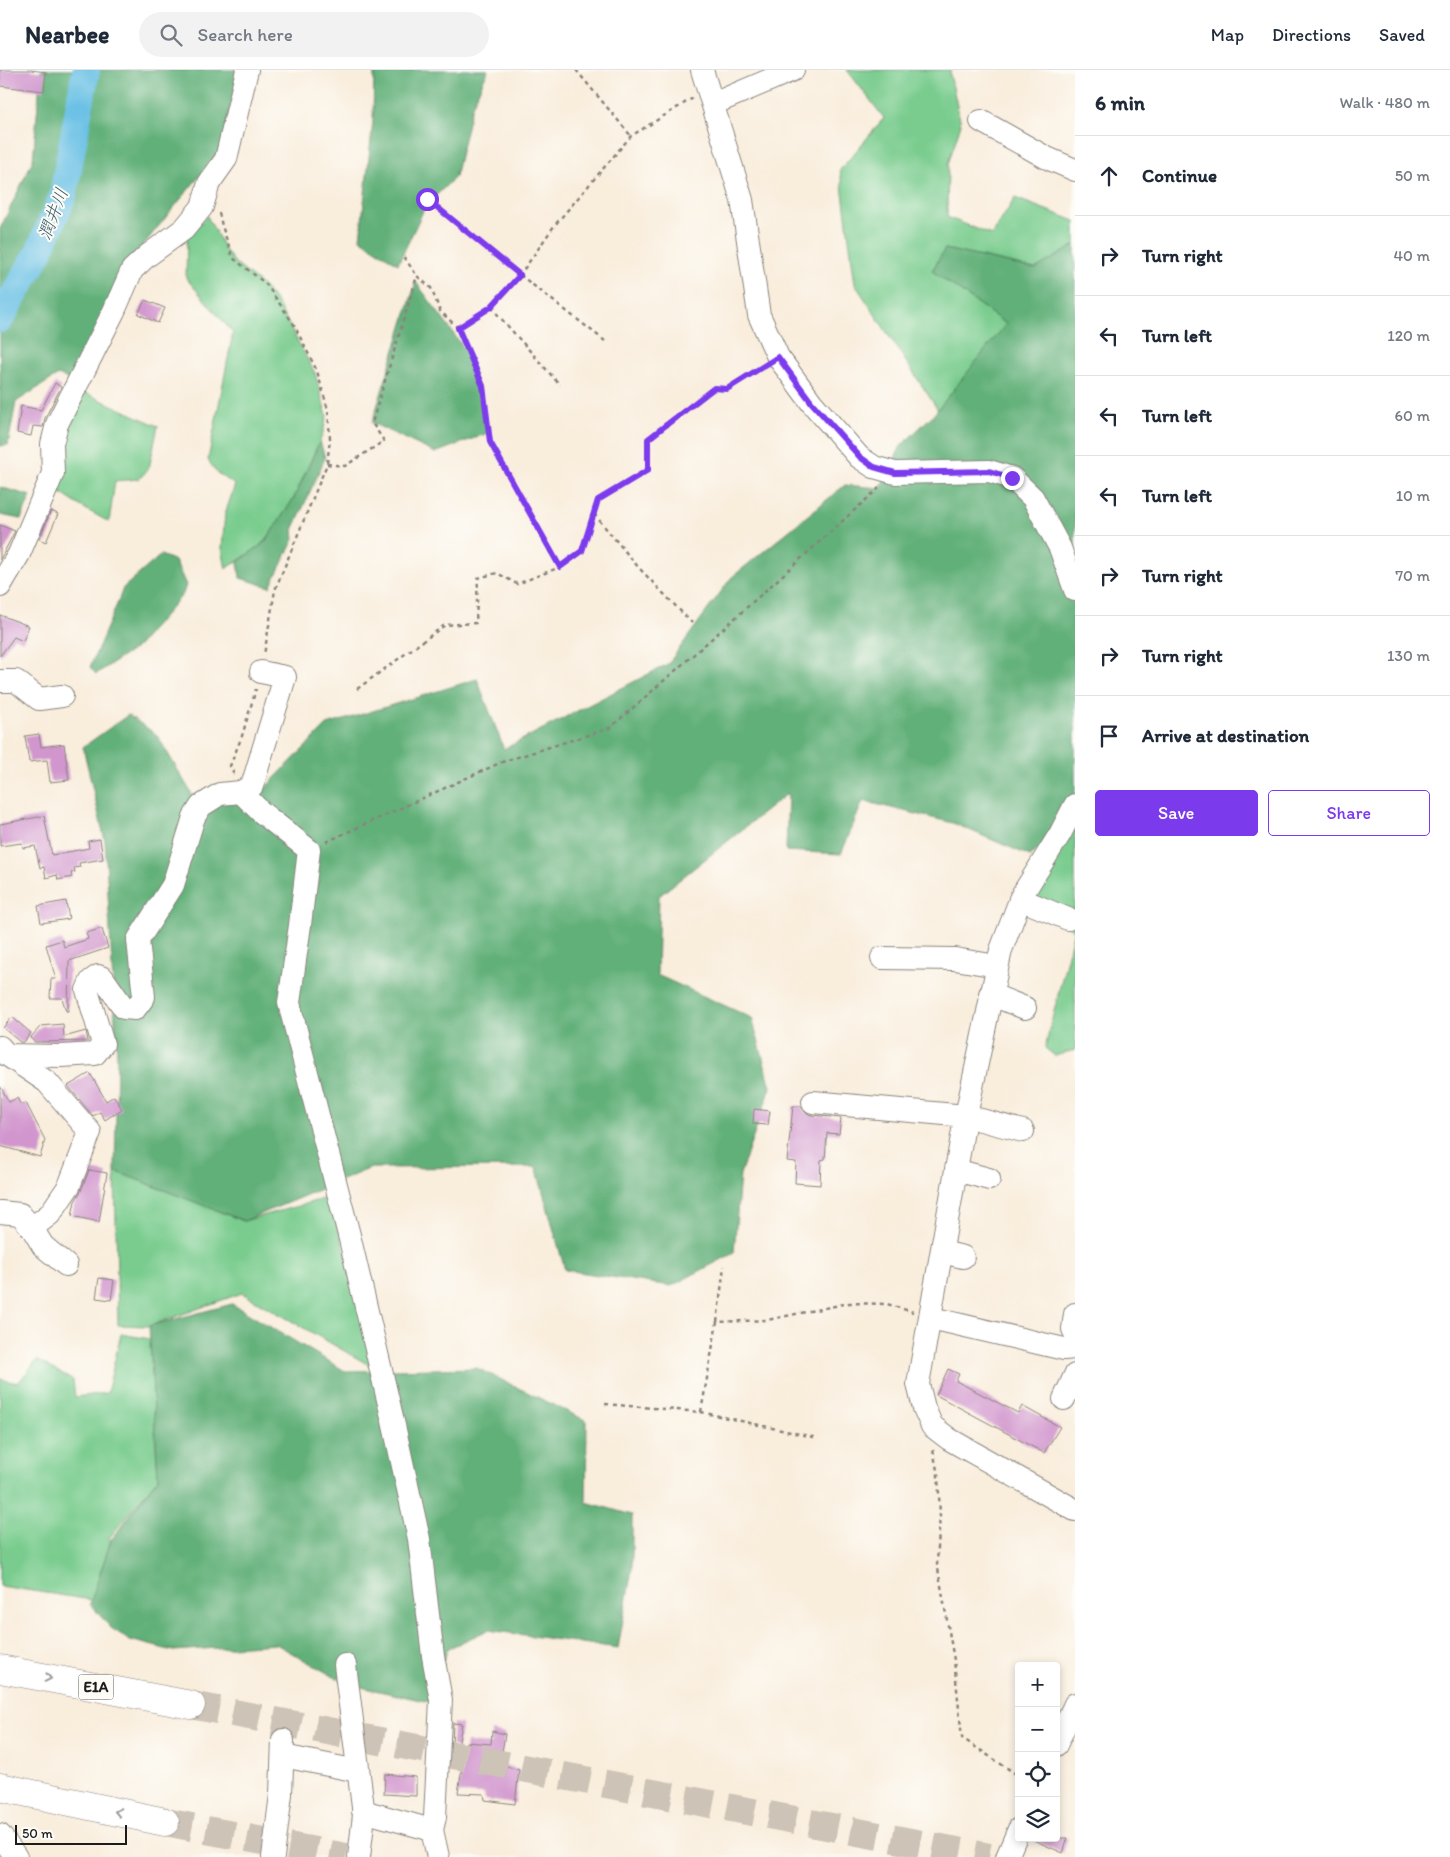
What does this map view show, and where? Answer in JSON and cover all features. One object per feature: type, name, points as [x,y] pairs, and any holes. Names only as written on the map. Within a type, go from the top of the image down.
[{"type":"highway","name":"E1A","points":[[0,1669],[191,1706]]},
{"type":"highway","points":[[0,1787],[165,1822]]},
{"type":"street","points":[[0,586],[19,554],[53,473],[52,444],[57,424],[114,312],[132,270],[146,256],[184,229],[202,207],[209,183],[226,159],[247,70]]},
{"type":"street","points":[[793,70],[708,87],[742,200],[759,315],[778,357],[812,403],[860,457],[874,467],[895,473],[989,471],[1012,478],[1033,498],[1060,548],[1075,590]]},
{"type":"street","points":[[981,121],[1048,158],[1075,170]]},
{"type":"street","points":[[4,1051],[61,1056],[95,1054],[103,1044],[88,990],[91,981],[98,976],[103,978],[124,1008],[135,1009],[144,997],[138,940],[173,885],[194,818],[201,806],[220,794],[242,792],[252,786],[285,677],[261,672]]},
{"type":"street","points":[[0,681],[16,681],[39,699],[62,696]]},
{"type":"street","points":[[242,792],[261,812],[309,850],[289,1003],[349,1235],[419,1539],[432,1656],[441,1700],[435,1817],[432,1830],[438,1857]]},
{"type":"street","points":[[1075,805],[1020,899],[1001,950],[990,994],[956,1170],[952,1254],[931,1318],[918,1384],[924,1408],[932,1426],[949,1439],[1075,1510]]},
{"type":"street","points":[[1020,899],[1068,919]]},
{"type":"street","points":[[882,958],[955,959],[997,966]]},
{"type":"street","points":[[990,994],[1024,1008]]},
{"type":"street","points":[[4,1051],[47,1082],[90,1132],[69,1186],[50,1214],[32,1228]]},
{"type":"street","points":[[813,1102],[966,1116],[1023,1131]]},
{"type":"street","points":[[956,1170],[989,1180]]},
{"type":"street","points":[[0,1212],[20,1214],[32,1228],[43,1246],[66,1265]]},
{"type":"street","points":[[1075,1314],[1073,1329],[1075,1333]]},
{"type":"street","points":[[931,1318],[1064,1349],[1075,1348]]},
{"type":"street","points":[[1064,1399],[1075,1375]]},
{"type":"street","points":[[345,1666],[363,1811],[359,1857]]},
{"type":"street","points":[[1060,1736],[1075,1704]]},
{"type":"street","points":[[273,1857],[281,1794],[283,1748],[358,1771]]},
{"type":"street","points":[[363,1811],[432,1830]]},
{"type":"street","points":[[0,1835],[16,1857]]},
{"type":"street","points":[[1007,1857],[1015,1839]]},
{"type":"path","points":[[576,70],[631,136]]},
{"type":"path","points":[[458,328],[491,307],[520,275],[554,226],[631,136],[708,87]]},
{"type":"path","points":[[427,199],[605,341]]},
{"type":"path","points":[[219,211],[233,258],[266,284],[293,323],[309,353],[317,371],[328,410],[330,439],[328,464],[275,590],[261,672],[242,736],[230,766],[242,792]]},
{"type":"path","points":[[404,257],[417,276],[431,288],[440,311],[458,328],[483,386],[490,442],[560,567]]},
{"type":"path","points":[[328,464],[345,466],[384,441],[372,423],[417,276]]},
{"type":"path","points":[[491,307],[560,385]]},
{"type":"path","points":[[357,689],[445,625],[476,623],[478,578],[497,572],[517,584],[560,567],[582,551],[598,500],[648,470],[648,439],[714,388],[727,389],[778,357]]},
{"type":"path","points":[[309,850],[502,762],[610,728],[895,473]]},
{"type":"path","points":[[594,514],[639,568],[692,623]]},
{"type":"path","points":[[701,1412],[717,1322],[724,1266]]},
{"type":"path","points":[[717,1322],[767,1320],[849,1303],[887,1304],[931,1318]]},
{"type":"path","points":[[605,1404],[701,1412],[817,1438]]},
{"type":"path","points":[[932,1426],[932,1442],[938,1475],[940,1514],[937,1564],[954,1660],[962,1738],[1015,1773]]},
{"type":"green space","points":[[41,70],[239,70],[220,151],[131,260],[72,381],[58,375],[16,402],[8,445],[0,446],[0,229],[33,160]]},
{"type":"green space","points":[[374,70],[488,70],[472,106],[455,177],[425,207],[398,264],[360,239],[373,121]]},
{"type":"green space","points":[[847,70],[951,70],[950,74],[961,124],[948,164],[947,217],[992,235],[1015,198],[1075,221],[1075,246],[1035,269],[945,249],[932,271],[1007,324],[938,410],[855,284],[840,170],[884,118]]},
{"type":"green space","points":[[207,216],[227,253],[237,265],[261,284],[276,301],[315,373],[327,416],[322,436],[294,498],[264,543],[226,569],[222,548],[225,514],[235,485],[216,472],[208,460],[233,333],[186,278],[187,238]]},
{"type":"green space","points":[[1075,245],[1075,830],[1060,834],[1030,856],[953,823],[863,801],[841,854],[786,851],[788,793],[659,896],[657,975],[752,1018],[771,1087],[740,1174],[734,1253],[671,1286],[565,1270],[536,1167],[371,1168],[244,1221],[115,1171],[117,1056],[105,841],[83,747],[128,715],[157,735],[196,801],[260,793],[327,725],[477,679],[504,749],[668,664],[731,578],[845,485],[880,488],[901,446],[935,413],[1006,324],[932,271],[945,249],[1035,269]]},
{"type":"green space","points":[[416,282],[469,355],[488,433],[435,453],[372,423]]},
{"type":"green space","points":[[83,392],[158,426],[149,468],[139,479],[115,481],[109,522],[56,490],[62,434]]},
{"type":"green space","points":[[320,441],[325,458],[293,530],[294,539],[270,587],[240,578],[238,562],[265,542],[294,498]]},
{"type":"green space","points":[[0,487],[31,496],[21,519],[0,515]]},
{"type":"green space","points":[[161,555],[175,561],[186,585],[183,594],[137,647],[96,674],[90,667],[123,588]]},
{"type":"green space","points":[[1075,830],[1075,1050],[1055,1056],[1045,1048],[1074,930],[1028,898],[1060,834]]},
{"type":"green space","points":[[115,1171],[244,1221],[330,1197],[378,1370],[242,1293],[149,1326],[118,1325]]},
{"type":"green space","points":[[232,1304],[345,1371],[477,1368],[587,1421],[586,1502],[632,1515],[632,1569],[618,1648],[488,1630],[447,1649],[434,1703],[347,1684],[276,1644],[173,1651],[130,1640],[111,1628],[90,1604],[111,1540],[158,1478],[149,1326]]},
{"type":"green space","points":[[121,1334],[150,1339],[158,1478],[109,1538],[111,1540],[92,1600],[0,1586],[0,1379],[18,1383],[37,1360],[73,1380],[75,1397],[107,1393]]},
{"type":"building","points":[[0,70],[46,72],[44,91],[0,86]]},
{"type":"building","points":[[145,300],[165,308],[158,323],[138,314]]},
{"type":"building","points":[[55,383],[61,387],[45,418],[43,427],[33,426],[31,436],[17,433],[21,406],[41,410]]},
{"type":"building","points":[[51,511],[58,514],[46,542],[39,539]]},
{"type":"building","points":[[0,525],[15,531],[0,560]]},
{"type":"building","points":[[0,615],[29,626],[23,641],[14,637],[0,656]]},
{"type":"building","points":[[39,734],[41,747],[64,744],[69,780],[50,782],[47,760],[29,762],[25,736]]},
{"type":"building","points":[[44,816],[52,855],[89,848],[88,841],[100,839],[103,859],[79,863],[80,867],[74,868],[75,872],[71,873],[72,877],[58,880],[57,875],[46,878],[44,867],[40,868],[35,846],[23,848],[22,843],[0,846],[0,824]]},
{"type":"building","points":[[66,901],[69,919],[41,923],[38,906]]},
{"type":"building","points":[[102,929],[108,948],[69,961],[68,1011],[66,1011],[62,998],[50,998],[51,979],[56,979],[46,945],[62,940],[64,947],[88,939],[86,933]]},
{"type":"building","points":[[12,1017],[31,1033],[24,1042],[20,1042],[3,1028]]},
{"type":"building","points":[[63,1024],[64,1037],[86,1031],[88,1041],[35,1042],[30,1038],[41,1026]]},
{"type":"building","points":[[90,1073],[106,1101],[114,1096],[122,1109],[105,1120],[100,1112],[93,1116],[68,1086]]},
{"type":"building","points":[[0,1086],[9,1102],[17,1098],[21,1105],[26,1103],[45,1140],[40,1157],[0,1146]]},
{"type":"building","points":[[793,1106],[801,1106],[805,1112],[811,1115],[841,1118],[839,1134],[827,1133],[825,1159],[821,1160],[820,1185],[795,1183],[796,1162],[787,1161]]},
{"type":"building","points":[[754,1109],[770,1111],[768,1125],[753,1124]]},
{"type":"building","points":[[89,1170],[107,1173],[99,1222],[72,1216],[75,1201]]},
{"type":"building","points":[[99,1278],[114,1280],[111,1300],[96,1298]]},
{"type":"building","points":[[948,1369],[959,1374],[956,1381],[1018,1413],[1022,1406],[1060,1427],[1044,1453],[936,1395]]},
{"type":"building","points":[[453,1723],[462,1724],[458,1747],[452,1746]]},
{"type":"building","points":[[492,1731],[505,1734],[500,1764],[519,1770],[515,1804],[485,1800],[484,1794],[458,1793],[466,1742],[491,1744]]},
{"type":"building","points":[[385,1774],[416,1777],[416,1796],[384,1794]]},
{"type":"building","points":[[1060,1838],[1068,1838],[1063,1853],[1038,1842],[1060,1842]]},
{"type":"waterway","name":"潤井川","points":[[0,319],[38,254],[63,196],[86,70]]},
{"type":"tunnel","points":[[191,1705],[989,1857]]},
{"type":"tunnel","points":[[165,1822],[346,1857]]},
{"type":"route","points":[[427,199],[520,275],[491,307],[458,328],[483,386],[490,442],[560,567],[582,551],[598,500],[648,470],[648,439],[714,388],[727,389],[778,357],[812,403],[860,457],[874,467],[895,473],[989,471],[1012,478]]}]
